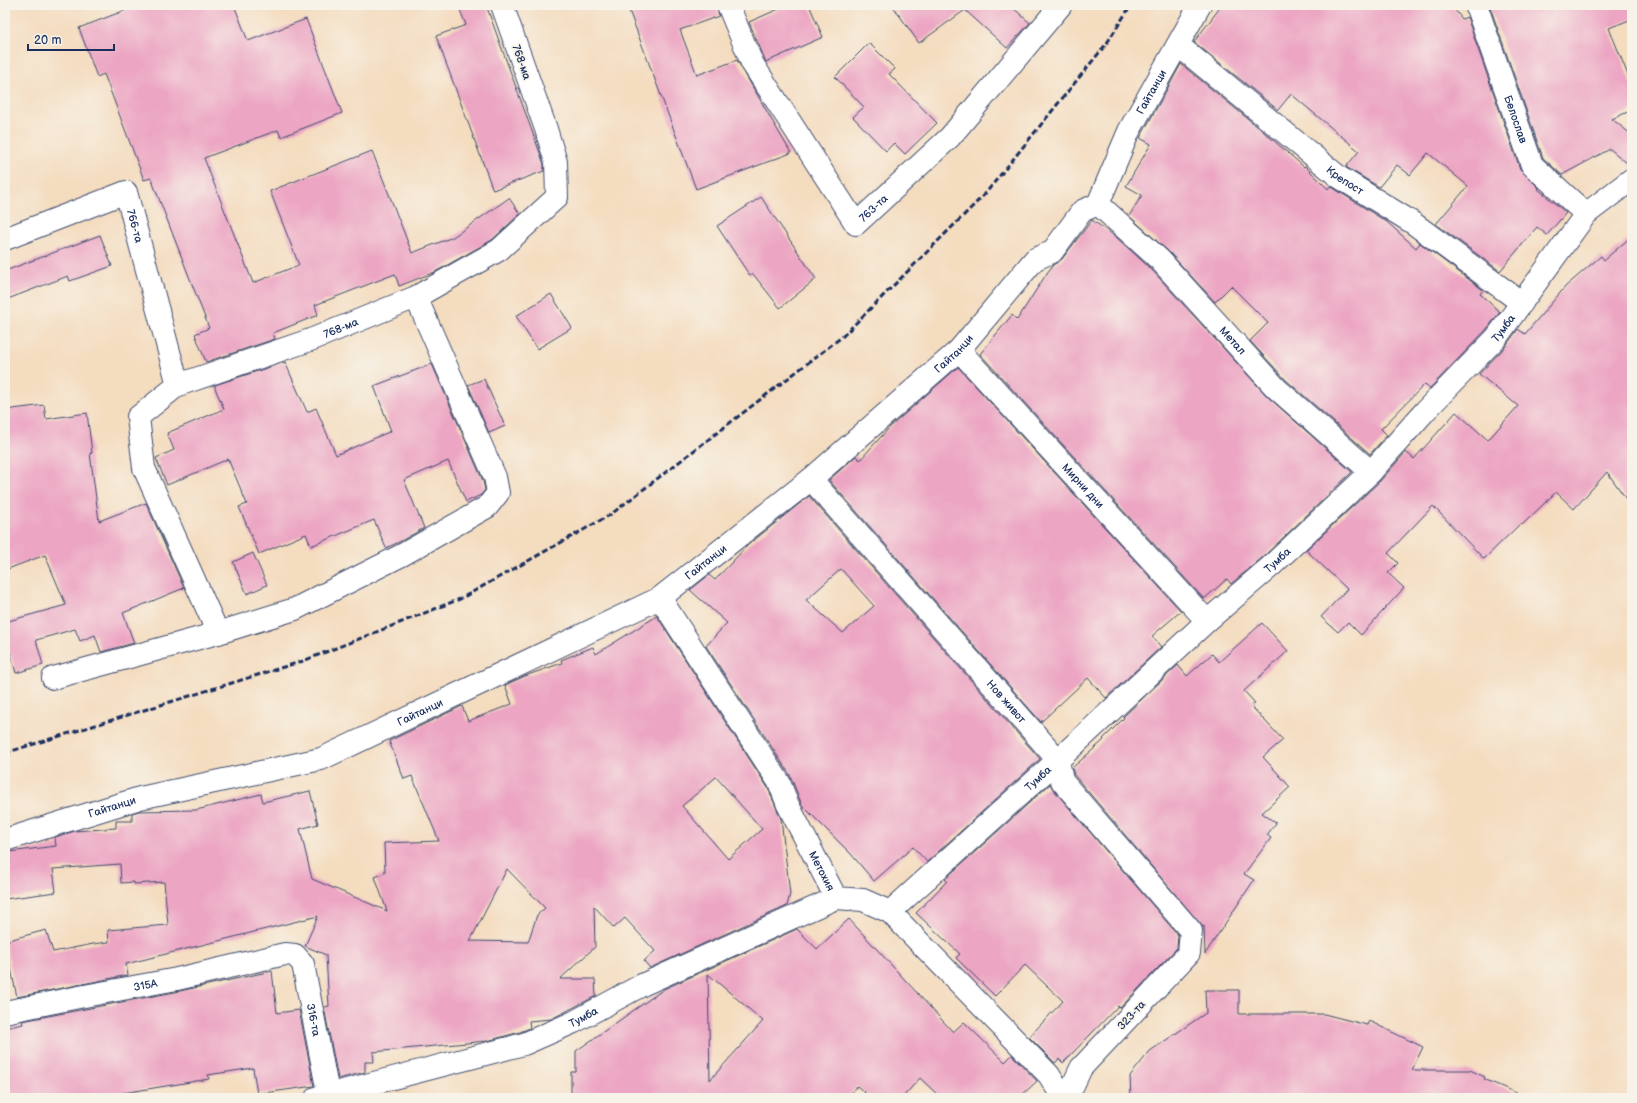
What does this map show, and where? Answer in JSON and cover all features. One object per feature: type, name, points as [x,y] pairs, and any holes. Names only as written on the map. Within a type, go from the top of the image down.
[{"type":"street","name":"768-ма","points":[[218,633],[144,468],[138,417],[178,385],[313,339],[416,296],[499,250],[557,197],[556,162],[546,129],[502,5]]},
{"type":"street","name":"763-та","points":[[728,5],[752,63],[856,224],[950,137],[1061,5]]},
{"type":"street","name":"Гайтанци","points":[[5,840],[140,798],[321,759],[660,598],[811,479],[959,350],[1035,259],[1052,252],[1082,211],[1098,204],[1129,131],[1200,5]]},
{"type":"street","name":"Белослав","points":[[1476,5],[1532,165],[1586,214]]},
{"type":"street","name":"Крепост","points":[[1178,45],[1339,177],[1413,223],[1522,303]]},
{"type":"street","name":"Тумба","points":[[890,912],[1058,760],[1207,621],[1270,567],[1371,472],[1426,410],[1496,338],[1586,214],[1632,179]]},
{"type":"street","name":"766-та","points":[[5,238],[126,192],[178,385]]},
{"type":"street","name":"Метал","points":[[1098,204],[1160,260],[1276,388],[1371,472]]},
{"type":"street","points":[[53,678],[218,633],[295,609],[402,555],[487,507],[498,493],[495,477],[416,296]]},
{"type":"street","name":"Мирни дни","points":[[959,350],[1207,621]]},
{"type":"street","name":"Нов живот","points":[[811,479],[1058,760]]},
{"type":"street","name":"Метохия","points":[[660,598],[779,782],[788,805],[836,898],[863,900],[890,912],[1049,1075],[1063,1098]]},
{"type":"street","name":"323-та","points":[[1058,760],[1062,781],[1191,931],[1189,953],[1081,1068],[1067,1098]]},
{"type":"street","name":"Тумба","points":[[325,1097],[524,1044],[574,1022],[642,985],[836,898]]},
{"type":"street","name":"316-та","points":[[285,954],[295,955],[303,964],[325,1097]]},
{"type":"street","name":"315А","points":[[5,1012],[177,979],[285,954]]},
{"type":"building","points":[[139,5],[234,5],[248,41],[306,19],[342,113],[281,137],[278,130],[204,158],[253,283],[299,265],[270,191],[372,151],[412,253],[453,237],[509,198],[520,214],[492,240],[435,272],[399,286],[395,274],[315,305],[318,315],[273,333],[275,339],[206,362],[195,334],[209,328],[151,178],[144,180],[104,74],[97,77],[79,28]]},
{"type":"building","points":[[458,5],[486,5],[544,164],[544,171],[493,190],[436,36],[466,25]]},
{"type":"building","points":[[627,5],[716,5],[719,16],[680,30],[697,75],[737,60],[791,153],[696,189]]},
{"type":"building","points":[[788,5],[809,5],[823,37],[766,62],[749,22]]},
{"type":"building","points":[[892,5],[1010,5],[1030,23],[1007,48],[965,10],[919,43]]},
{"type":"building","points":[[1222,5],[1451,5],[1462,19],[1467,17],[1520,169],[1539,188],[1538,189],[1566,213],[1547,235],[1537,227],[1500,271],[1436,224],[1468,186],[1428,153],[1410,175],[1397,165],[1379,187],[1346,167],[1359,151],[1291,94],[1278,110],[1194,42]]},
{"type":"building","points":[[1495,5],[1632,5],[1632,19],[1609,28],[1632,85],[1632,110],[1612,119],[1632,135],[1632,167],[1610,149],[1562,175],[1543,158],[1490,7]]},
{"type":"building","points":[[869,43],[895,69],[889,74],[937,123],[905,154],[894,143],[886,151],[853,117],[864,107],[835,77]]},
{"type":"building","points":[[1181,64],[1304,167],[1305,166],[1328,189],[1330,186],[1387,222],[1416,248],[1420,243],[1483,290],[1480,294],[1500,312],[1486,330],[1430,388],[1425,384],[1381,429],[1387,435],[1370,454],[1285,379],[1250,341],[1268,323],[1231,286],[1215,302],[1169,252],[1129,216],[1142,195],[1126,186],[1151,144],[1140,138]]},
{"type":"building","points":[[761,197],[816,279],[780,308],[753,274],[750,276],[717,226]]},
{"type":"building","points":[[1092,220],[1116,237],[1151,269],[1267,396],[1352,472],[1262,558],[1231,584],[1227,579],[1204,599],[980,354],[1012,315],[1017,320],[1053,265],[1062,259]]},
{"type":"building","points":[[100,235],[112,266],[70,281],[68,276],[5,300],[5,271]]},
{"type":"building","points":[[1632,236],[1632,507],[1607,472],[1574,509],[1556,492],[1484,559],[1433,506],[1388,553],[1398,563],[1388,573],[1404,588],[1361,635],[1348,622],[1338,632],[1321,617],[1347,589],[1306,550],[1380,481],[1406,452],[1414,459],[1456,412],[1488,440],[1518,406],[1479,374],[1505,347],[1518,329],[1525,334],[1566,286],[1601,256],[1604,260]]},
{"type":"building","points":[[551,294],[572,328],[537,349],[516,316]]},
{"type":"building","points":[[285,362],[307,412],[316,408],[336,455],[391,431],[374,386],[432,364],[483,481],[485,490],[481,495],[466,502],[448,461],[404,480],[424,528],[399,542],[386,548],[374,520],[311,546],[306,534],[259,554],[239,507],[247,504],[228,459],[167,485],[156,458],[174,450],[167,433],[224,409],[215,385]]},
{"type":"building","points":[[958,367],[1181,611],[1152,636],[1161,647],[1106,698],[1088,678],[1041,722],[829,480],[856,456],[860,460],[890,427]]},
{"type":"building","points":[[484,379],[505,426],[489,433],[468,385]]},
{"type":"building","points":[[44,405],[46,419],[87,413],[92,453],[90,453],[99,521],[146,503],[184,588],[123,613],[134,643],[101,652],[95,635],[80,641],[75,629],[36,640],[43,665],[16,673],[5,634],[5,622],[66,605],[45,555],[5,570],[5,508],[8,507],[5,484],[5,410]]},
{"type":"building","points":[[809,496],[1040,759],[927,862],[913,847],[874,881],[851,854],[802,805],[790,775],[706,646],[727,623],[690,590],[709,575],[715,580],[748,545]],"holes":[[[841,569],[874,606],[843,633],[806,600]]]},
{"type":"building","points":[[253,553],[267,585],[247,594],[233,562]]},
{"type":"building","points":[[657,616],[768,788],[781,819],[790,894],[787,906],[650,968],[644,961],[655,951],[625,918],[614,928],[594,906],[595,947],[560,979],[595,979],[596,996],[551,1019],[529,1021],[530,1028],[487,1041],[373,1052],[374,1062],[365,1062],[365,1072],[338,1079],[324,1007],[329,1006],[326,955],[305,946],[318,916],[126,964],[128,975],[17,997],[5,941],[46,930],[53,952],[109,942],[108,930],[168,925],[164,882],[134,884],[134,882],[121,883],[120,864],[53,869],[56,892],[5,899],[5,865],[10,864],[9,852],[56,846],[55,837],[75,831],[116,828],[116,821],[132,821],[132,813],[139,811],[196,810],[261,794],[263,802],[310,791],[318,824],[300,829],[312,879],[387,911],[375,877],[385,873],[384,843],[439,841],[412,776],[404,779],[389,741],[462,706],[468,721],[512,704],[505,685],[562,663],[561,660],[593,647],[596,654]],"holes":[[[716,777],[762,829],[728,859],[682,806]],[[507,869],[545,908],[537,915],[528,942],[470,941]]]},
{"type":"building","points":[[1262,623],[1288,651],[1244,691],[1255,703],[1251,706],[1283,740],[1263,757],[1290,787],[1262,813],[1276,823],[1267,835],[1271,838],[1244,874],[1254,880],[1205,954],[1204,926],[1203,927],[1074,775],[1072,768],[1104,740],[1103,739],[1124,718],[1123,717],[1178,665],[1187,676],[1212,654],[1219,662]]},
{"type":"building","points":[[1050,784],[1178,935],[1177,948],[1120,1008],[1118,1006],[1063,1063],[1059,1059],[1055,1063],[1029,1037],[1063,1001],[1025,965],[995,996],[956,958],[960,954],[916,913],[947,881],[945,879]]},
{"type":"building","points":[[849,919],[953,1032],[964,1022],[1005,1062],[1012,1055],[1037,1081],[1019,1098],[941,1098],[920,1078],[902,1098],[871,1098],[857,1086],[848,1098],[571,1098],[571,1072],[576,1072],[576,1051],[664,989],[797,929],[817,949]],"holes":[[[708,974],[763,1021],[710,1080]]]},
{"type":"building","points":[[272,971],[277,1013],[299,1010],[314,1086],[257,1094],[253,1068],[208,1075],[209,1079],[123,1093],[125,1098],[5,1098],[5,1028],[23,1024],[22,1021],[180,991]]},
{"type":"building","points":[[1205,990],[1239,990],[1239,1014],[1324,1014],[1367,1025],[1369,1021],[1423,1047],[1412,1070],[1470,1070],[1485,1077],[1484,1079],[1528,1098],[1131,1098],[1130,1076],[1150,1051],[1206,1013]]},
{"type":"railway","points":[[5,753],[303,661],[460,599],[610,515],[843,336],[985,194],[1107,43],[1131,5]]}]
